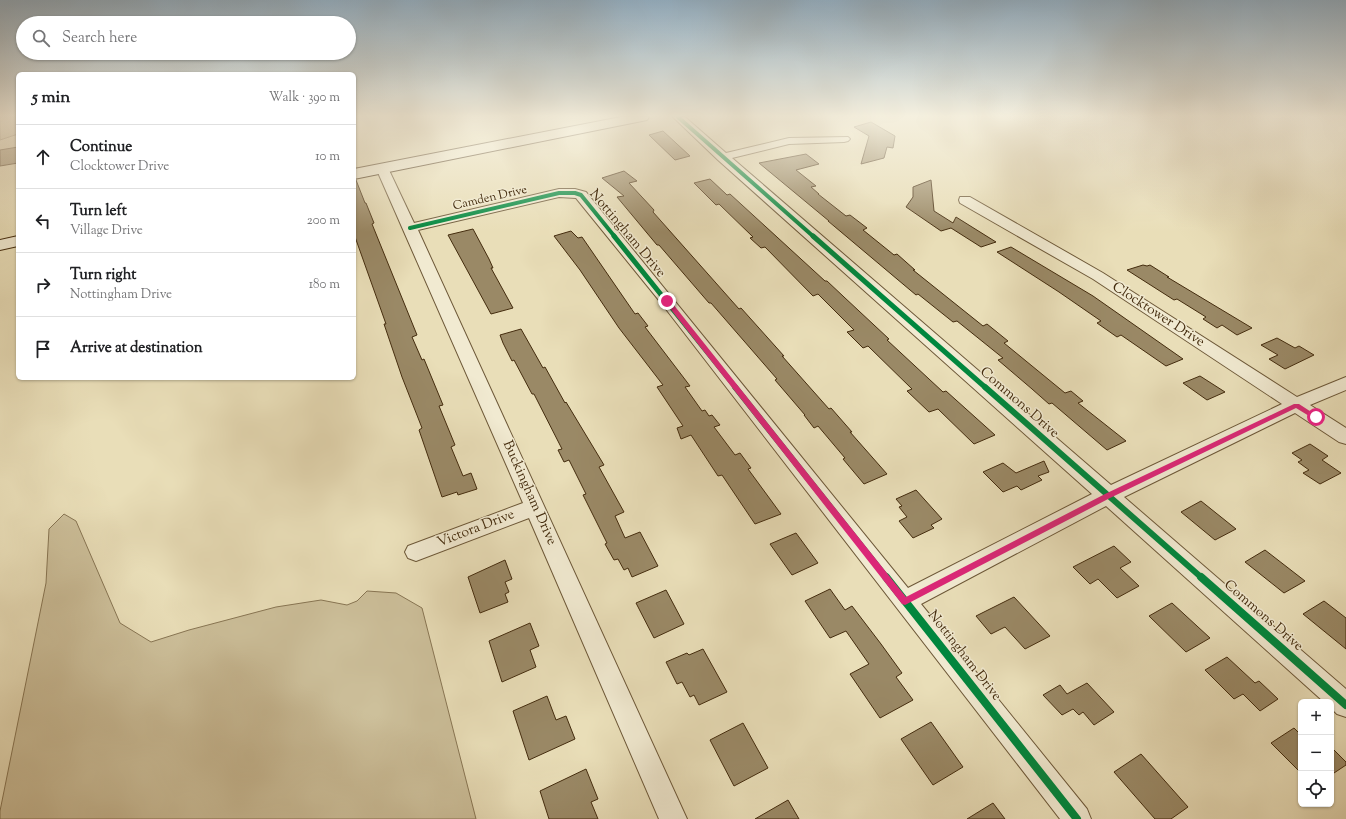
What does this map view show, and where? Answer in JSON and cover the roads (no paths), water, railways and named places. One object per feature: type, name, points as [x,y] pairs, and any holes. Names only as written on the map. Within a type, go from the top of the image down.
[{"type":"street","points":[[356,174],[443,155]]},
{"type":"street","name":"Commons Drive","points":[[722,156],[1346,705]]},
{"type":"street","name":"Buckingham Drive","points":[[382,168],[535,507],[673,819]]},
{"type":"street","name":"Camden Drive","points":[[410,228],[548,196],[575,193]]},
{"type":"street","name":"Nottingham Drive","points":[[575,193],[584,198],[604,222],[1077,819]]},
{"type":"street","name":"Clocktower Drive","points":[[965,200],[1098,276],[1346,437]]},
{"type":"street","points":[[0,245],[16,241]]},
{"type":"street","points":[[905,601],[1107,496],[1346,382]]},
{"type":"street","name":"Victora Drive","points":[[416,552],[535,507]]}]
